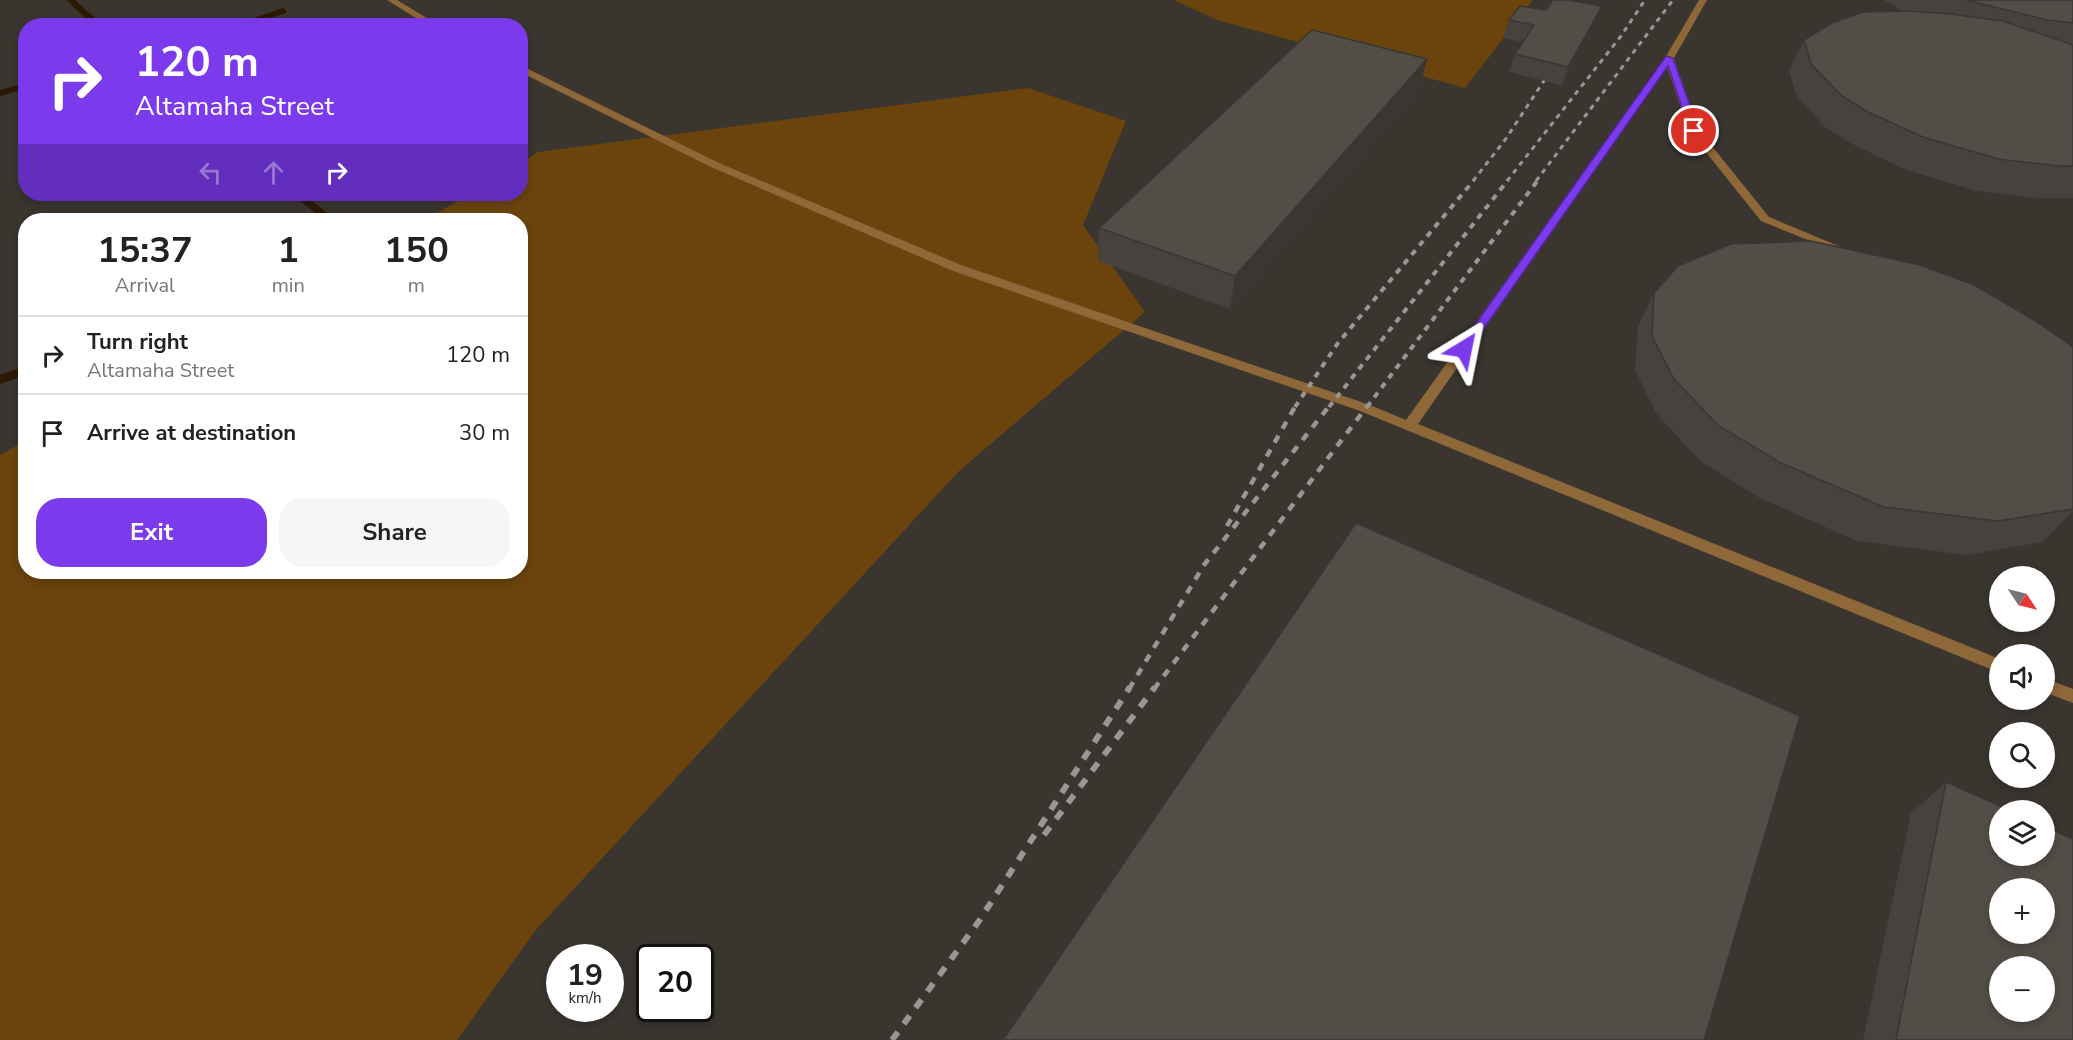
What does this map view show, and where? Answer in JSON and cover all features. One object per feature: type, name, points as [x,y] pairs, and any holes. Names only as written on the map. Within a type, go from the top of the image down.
[{"type":"lane","points":[[391,0],[422,18]]},
{"type":"lane","points":[[1409,426],[1669,58],[1703,0]]},
{"type":"lane","points":[[1669,58],[1694,131],[1765,219],[1864,260]]},
{"type":"lane","points":[[528,72],[715,165],[957,268],[1365,408],[1989,662]]},
{"type":"lane","points":[[2055,689],[2073,696]]},
{"type":"shaded area","points":[[1174,0],[1533,0],[1465,88],[1217,20]]},
{"type":"shaded area","points":[[1028,88],[1126,121],[1083,225],[1145,312],[959,471],[536,930],[457,1040],[0,1040],[0,455],[18,445],[18,579],[528,579],[528,213],[437,213],[458,201],[528,201],[528,158],[538,152]]},
{"type":"building","points":[[1553,0],[1568,0],[1602,6],[1568,67],[1515,54],[1534,25],[1509,20],[1520,6],[1546,10]]},
{"type":"building","points":[[1966,0],[2073,0],[2073,23],[2047,20]]},
{"type":"building","points":[[1910,11],[2003,21],[2073,45],[2073,166],[1998,159],[1923,137],[1868,112],[1842,96],[1811,64],[1804,40],[1832,23],[1863,12]]},
{"type":"building","points":[[1312,30],[1427,59],[1235,276],[1099,228]]},
{"type":"building","points":[[1811,241],[1920,265],[1974,285],[2034,320],[2073,347],[2073,509],[1998,521],[1884,507],[1781,463],[1719,426],[1674,379],[1652,336],[1654,293],[1678,266],[1731,244]]},
{"type":"building","points":[[1356,523],[1800,716],[1704,1040],[1003,1040]]},
{"type":"building","points":[[1946,782],[1989,801],[1989,866],[2055,866],[2055,831],[2073,839],[2073,1040],[1896,1040]]},
{"type":"waterway","points":[[70,0],[91,18]]},
{"type":"waterway","points":[[260,18],[283,11]]},
{"type":"waterway","points":[[0,93],[18,88]]},
{"type":"waterway","points":[[307,201],[321,213]]},
{"type":"waterway","points":[[0,380],[18,373]]},
{"type":"railway","points":[[1507,181],[1621,36],[1645,0]]},
{"type":"railway","points":[[1536,181],[1673,0]]},
{"type":"railway","points":[[1473,181],[1505,140],[1553,67]]},
{"type":"railway","points":[[1295,407],[1338,343],[1474,180]]},
{"type":"railway","points":[[1329,407],[1508,180]]},
{"type":"railway","points":[[1367,407],[1538,180]]},
{"type":"railway","points":[[1227,526],[1296,405]]},
{"type":"railway","points":[[1129,689],[1204,565],[1330,405]]},
{"type":"railway","points":[[1154,689],[1368,405]]},
{"type":"railway","points":[[892,1040],[979,921],[1130,687]]},
{"type":"railway","points":[[1044,835],[1155,687]]},
{"type":"route","points":[[1464,349],[1669,58],[1694,131]]}]
